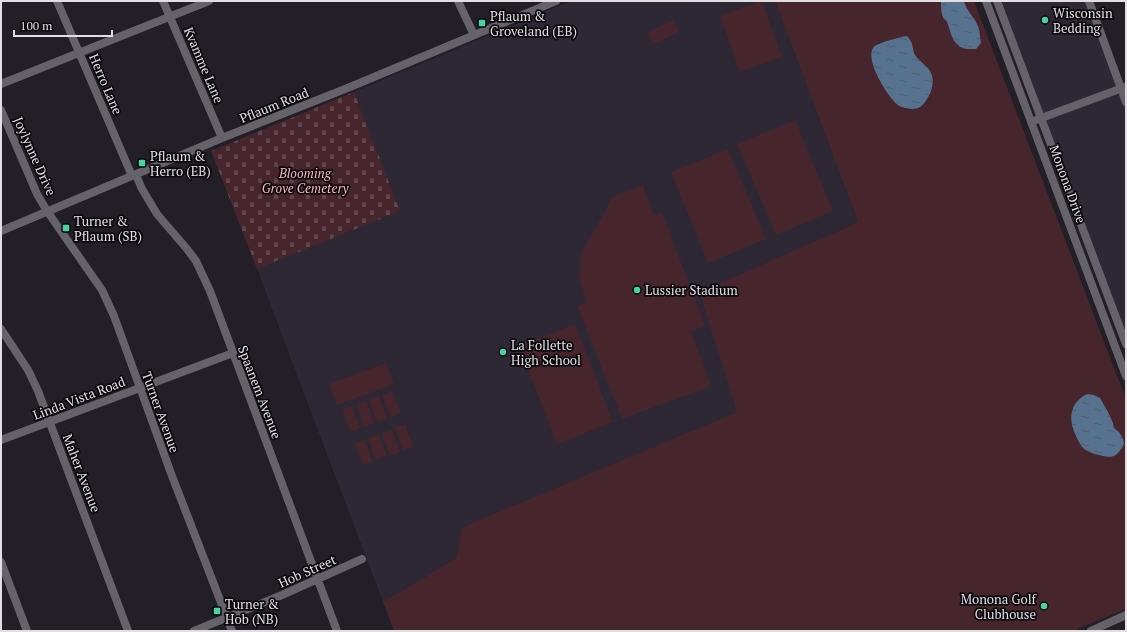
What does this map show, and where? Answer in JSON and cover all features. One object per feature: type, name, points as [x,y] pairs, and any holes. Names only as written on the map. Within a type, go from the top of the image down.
[{"type":"street","name":"Herro Lane","points":[[57,1],[134,175]]},
{"type":"street","name":"Kvamme Lane","points":[[163,1],[222,138]]},
{"type":"street","points":[[1,84],[209,1]]},
{"type":"street","points":[[458,1],[474,35]]},
{"type":"street","name":"Pflaum Road","points":[[1,231],[222,138],[343,90],[556,1]]},
{"type":"street","name":"Monona Drive","points":[[986,1],[1126,376]]},
{"type":"street","name":"Monona Drive","points":[[997,1],[1104,278],[1126,344]]},
{"type":"street","points":[[1089,1],[1123,88],[1126,102]]},
{"type":"street","points":[[1032,122],[1123,88]]},
{"type":"street","name":"Joylynne Drive","points":[[1,110],[37,194],[47,211]]},
{"type":"street","name":"Spaanem Avenue","points":[[134,175],[162,221],[196,261],[210,291],[337,631]]},
{"type":"street","name":"Turner Avenue","points":[[47,211],[102,290],[114,316],[180,497],[232,631]]},
{"type":"street","points":[[1091,282],[1104,278]]},
{"type":"street","name":"Maher Avenue","points":[[1,329],[28,370],[38,391],[128,631]]},
{"type":"street","name":"Linda Vista Road","points":[[1,440],[233,353]]},
{"type":"street","name":"Hob Street","points":[[194,631],[362,559]]},
{"type":"street","points":[[1,562],[27,631]]},
{"type":"street","points":[[1091,631],[1126,615]]},
{"type":"shaded area","name":"La Follette High School","points":[[571,1],[775,1],[858,222],[699,292],[738,412],[462,527],[456,558],[383,602],[257,269],[399,211],[354,92]]},
{"type":"shaded area","points":[[997,1],[1089,1],[1126,102],[1126,344]]},
{"type":"green space","points":[[762,1],[782,57],[740,72],[720,16]]},
{"type":"green space","points":[[775,1],[974,1],[1126,399],[1126,609],[1075,631],[394,631],[383,602],[456,558],[462,527],[737,412],[699,292],[858,222]]},
{"type":"green space","points":[[674,20],[679,32],[653,44],[648,32]]},
{"type":"green space","name":"Blooming Grove Cemetery","points":[[354,92],[400,211],[257,269],[211,151]]},
{"type":"green space","points":[[795,120],[833,211],[776,235],[737,144]]},
{"type":"green space","points":[[728,149],[766,239],[708,263],[671,172]]},
{"type":"green space","name":"Lussier Stadium","points":[[643,185],[654,215],[662,212],[705,326],[691,331],[711,386],[622,419],[577,306],[587,303],[579,277],[581,253],[612,197]]},
{"type":"green space","points":[[575,324],[613,422],[557,444],[519,346]]},
{"type":"green space","points":[[386,363],[394,384],[337,405],[329,384]]},
{"type":"green space","points":[[392,391],[401,413],[391,417],[382,395]]},
{"type":"green space","points":[[379,396],[387,418],[377,422],[369,400]]},
{"type":"green space","points":[[366,401],[374,423],[364,427],[356,405]]},
{"type":"green space","points":[[352,406],[360,428],[350,432],[342,410]]},
{"type":"green space","points":[[405,424],[413,447],[403,450],[395,428]]},
{"type":"green space","points":[[392,430],[400,452],[390,455],[382,433]]},
{"type":"green space","points":[[379,435],[387,456],[376,460],[368,438]]},
{"type":"green space","points":[[365,440],[373,462],[363,465],[355,443]]},
{"type":"water","points":[[941,1],[964,1],[979,29],[981,43],[976,49],[962,48],[956,43],[946,20],[942,15]]},
{"type":"water","points":[[907,36],[912,43],[915,55],[930,71],[933,79],[931,91],[927,99],[919,108],[915,109],[909,109],[898,105],[889,95],[875,70],[871,54],[873,48],[879,44]]},
{"type":"water","points":[[1087,394],[1100,398],[1108,412],[1114,428],[1119,432],[1123,439],[1124,444],[1119,452],[1114,456],[1108,457],[1093,454],[1085,450],[1078,441],[1073,430],[1071,418],[1072,412],[1077,402]]},
{"type":"place","name":"Wisconsin Bedding","points":[[1045,20]]},
{"type":"place","name":"Pflaum & Groveland (EB)","points":[[482,23]]},
{"type":"place","name":"Pflaum & Herro (EB)","points":[[142,163]]},
{"type":"place","name":"Turner & Pflaum (SB)","points":[[66,228]]},
{"type":"place","name":"Lussier Stadium","points":[[637,290]]},
{"type":"place","name":"La Follette High School","points":[[503,352]]},
{"type":"place","name":"Monona Golf Clubhouse","points":[[1044,606]]},
{"type":"place","name":"Turner & Hob (NB)","points":[[217,611]]}]
